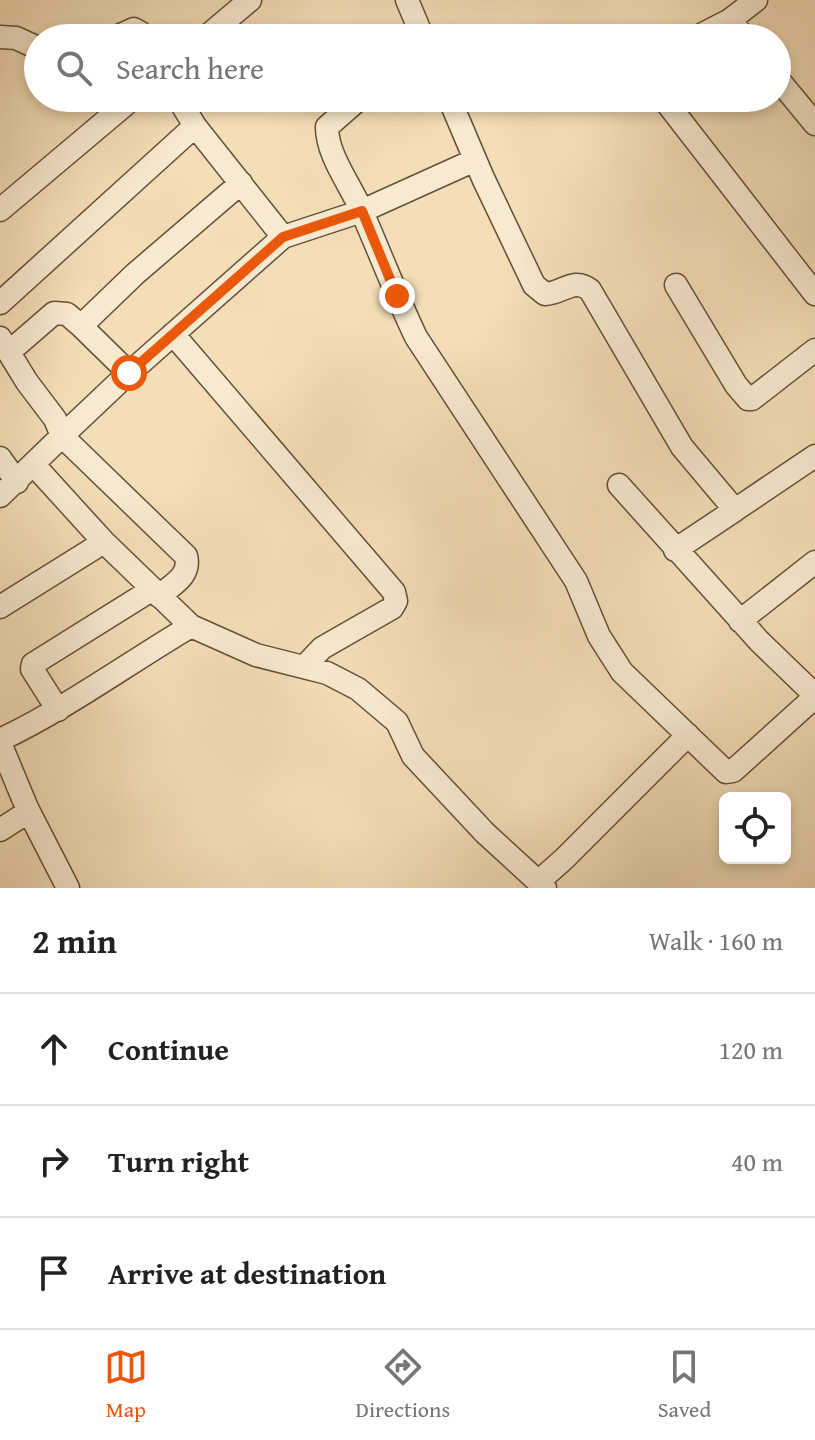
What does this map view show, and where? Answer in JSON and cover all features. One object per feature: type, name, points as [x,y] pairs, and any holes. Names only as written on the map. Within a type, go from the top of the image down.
[{"type":"street","points":[[222,24],[250,0]]},
{"type":"street","points":[[407,0],[417,24]]},
{"type":"street","points":[[722,24],[756,0]]},
{"type":"street","points":[[730,20],[733,24]]},
{"type":"street","points":[[0,37],[24,42]]},
{"type":"street","points":[[791,95],[815,124]]},
{"type":"street","points":[[0,210],[116,112]]},
{"type":"street","points":[[186,112],[283,237]]},
{"type":"street","points":[[343,112],[329,124],[326,132],[328,141],[416,337],[576,581],[609,655],[622,672],[722,769],[729,772],[815,696],[740,621],[619,485]]},
{"type":"street","points":[[455,112],[534,285],[545,294],[573,284],[583,284],[590,290],[682,447],[735,510]]},
{"type":"street","points":[[674,112],[815,294]]},
{"type":"street","points":[[0,303],[195,126]]},
{"type":"street","points":[[8,489],[129,373],[283,237],[362,211],[475,160]]},
{"type":"street","points":[[81,326],[135,274],[241,183]]},
{"type":"street","points":[[676,285],[736,385],[748,399],[815,350]]},
{"type":"street","points":[[58,710],[32,669],[33,664],[181,578],[187,570],[186,556],[62,436],[55,419],[4,345],[54,313],[67,314],[129,373]]},
{"type":"street","points":[[173,334],[394,592],[396,601],[392,608],[322,648],[304,667]]},
{"type":"street","points":[[675,550],[815,456]]},
{"type":"street","points":[[0,458],[8,489]]},
{"type":"street","points":[[33,464],[104,542],[191,626],[256,655],[327,673],[358,689],[397,722],[413,756],[485,833],[541,885],[688,735]]},
{"type":"street","points":[[0,607],[104,542]]},
{"type":"street","points":[[740,621],[815,562]]},
{"type":"street","points":[[68,888],[28,812],[0,741],[58,710],[118,669],[191,626]]},
{"type":"street","points":[[0,830],[28,812]]},
{"type":"route","points":[[129,373],[283,237],[362,211],[397,296]]}]
